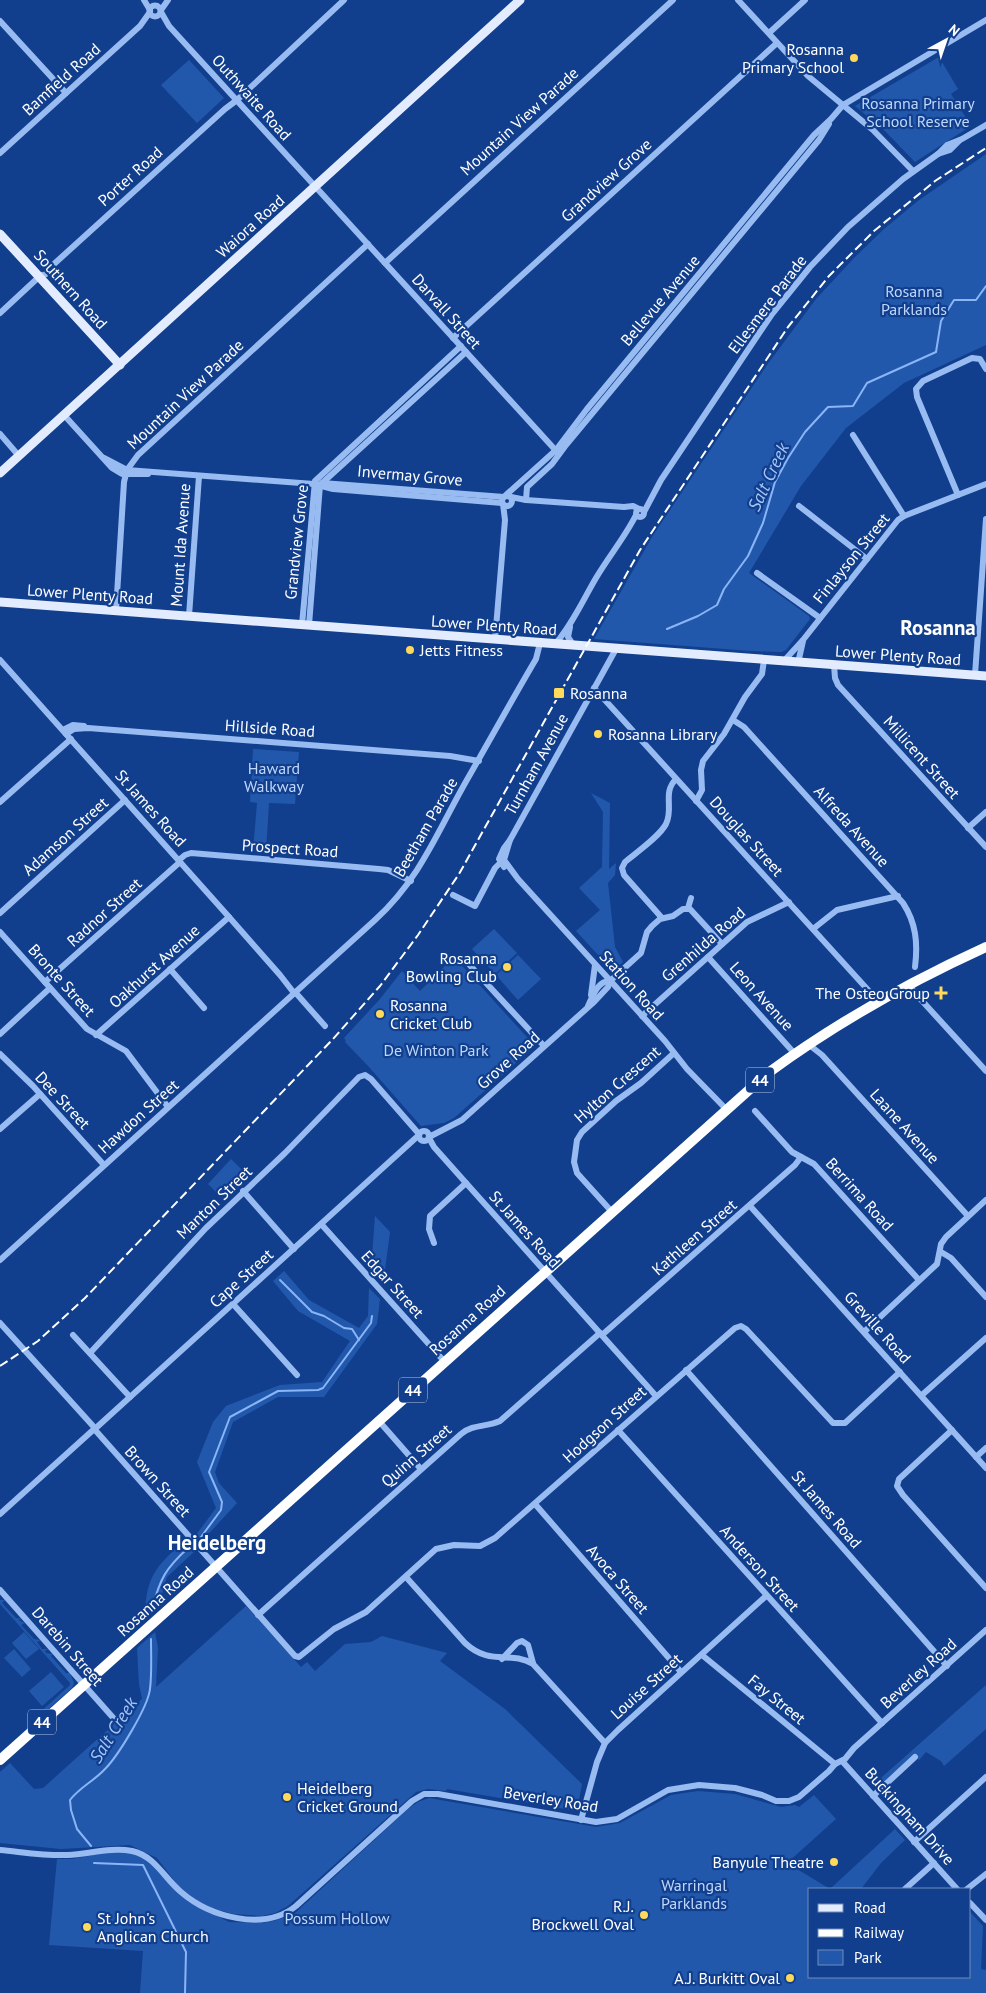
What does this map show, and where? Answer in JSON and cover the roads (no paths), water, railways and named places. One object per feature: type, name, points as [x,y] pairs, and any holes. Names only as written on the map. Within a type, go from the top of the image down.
[{"type":"highway","name":"Rosanna Road","points":[[0,1760],[768,1073],[811,1042],[878,1001],[986,947]]},
{"type":"main road","name":"Waiora Road","points":[[0,473],[520,0]]},
{"type":"main road","name":"Southern Road","points":[[0,234],[120,365]]},
{"type":"main road","name":"Lower Plenty Road","points":[[0,602],[986,676]]},
{"type":"street","name":"Outhwaite Road","points":[[145,0],[316,186]]},
{"type":"street","name":"Bamfield Road","points":[[0,153],[167,0]]},
{"type":"street","name":"Porter Road","points":[[0,313],[40,277],[46,274],[54,264],[236,99],[336,3],[344,0]]},
{"type":"street","name":"Mountain View Parade","points":[[385,263],[672,0]]},
{"type":"street","points":[[738,0],[808,76],[881,137],[913,171]]},
{"type":"street","points":[[769,33],[805,0]]},
{"type":"street","points":[[0,20],[66,93]]},
{"type":"street","name":"Bellevue Avenue","points":[[526,500],[527,487],[552,464],[587,409],[808,142],[832,119],[843,105],[986,20]]},
{"type":"street","name":"Grandview Grove","points":[[454,338],[777,43]]},
{"type":"street","name":"Ellesmere Parade","points":[[555,644],[572,620],[598,575],[764,325],[795,285],[848,227],[913,171],[938,154],[950,150],[962,139],[986,125]]},
{"type":"street","name":"Darvall Street","points":[[316,186],[558,452]]},
{"type":"street","name":"Mountain View Parade","points":[[116,611],[127,472],[138,455],[368,244]]},
{"type":"street","name":"Grandview Grove","points":[[306,625],[318,485],[328,467],[461,346]]},
{"type":"street","name":"Grandview Grove","points":[[318,485],[466,352]]},
{"type":"street","points":[[958,495],[917,397],[916,389],[923,381],[972,358],[980,359],[986,368]]},
{"type":"street","points":[[64,415],[112,468],[127,472]]},
{"type":"street","points":[[0,434],[19,456]]},
{"type":"street","points":[[853,435],[904,516]]},
{"type":"street","name":"Bellevue Avenue","points":[[507,501],[558,452]]},
{"type":"street","name":"Invermay Grove","points":[[127,472],[318,485],[507,501],[526,500],[624,507],[639,513]]},
{"type":"street","name":"Mount Ida Avenue","points":[[189,616],[200,476]]},
{"type":"street","name":"Finlayson Street","points":[[783,662],[803,640],[896,522],[904,516],[986,484]]},
{"type":"street","points":[[495,640],[507,501]]},
{"type":"street","points":[[799,506],[867,559]]},
{"type":"street","points":[[974,675],[984,572],[986,519]]},
{"type":"street","points":[[757,573],[820,618]]},
{"type":"street","points":[[572,620],[568,635],[574,646]]},
{"type":"street","name":"Finlayson Street","points":[[798,663],[803,640]]},
{"type":"street","name":"Beetham Parade","points":[[295,992],[375,920],[404,891],[536,658],[540,643]]},
{"type":"street","name":"Turnham Avenue","points":[[503,861],[510,840],[616,649]]},
{"type":"street","name":"St James Road","points":[[0,660],[325,1026]]},
{"type":"street","points":[[694,798],[702,792],[701,770],[703,761],[719,741],[745,697],[762,674],[764,660]]},
{"type":"street","name":"Millicent Street","points":[[837,666],[835,678],[838,685],[986,847]]},
{"type":"street","name":"Douglas Street","points":[[594,688],[878,1001]]},
{"type":"street","name":"Alfreda Avenue","points":[[733,720],[744,727],[898,896],[906,908],[914,928],[917,949],[915,967]]},
{"type":"street","name":"Hillside Road","points":[[66,735],[74,729],[88,728],[480,759]]},
{"type":"street","points":[[0,802],[66,735]]},
{"type":"street","points":[[678,780],[669,793],[666,824],[622,868],[626,878],[662,918],[673,916],[681,910],[688,908],[691,898]]},
{"type":"street","name":"Adamson Street","points":[[0,913],[125,800]]},
{"type":"street","points":[[968,828],[986,812]]},
{"type":"street","name":"Prospect Road","points":[[180,862],[189,853],[388,870],[411,881]]},
{"type":"street","points":[[453,895],[475,906],[493,874],[503,861]]},
{"type":"street","name":"Station Road","points":[[503,861],[700,1083],[726,1109]]},
{"type":"street","name":"Radnor Street","points":[[45,982],[180,862]]},
{"type":"street","name":"Prospect Road","points":[[379,869],[396,877],[402,884],[404,891]]},
{"type":"street","points":[[813,929],[837,910],[898,896]]},
{"type":"street","name":"Grenhilda Road","points":[[642,1016],[750,919],[788,902]]},
{"type":"street","name":"Leon Avenue","points":[[688,908],[694,912],[722,944]]},
{"type":"street","name":"Oakhurst Avenue","points":[[96,1035],[229,917]]},
{"type":"street","name":"Grove Road","points":[[587,1007],[602,984],[610,981],[641,953],[648,930],[662,918]]},
{"type":"street","name":"Bronte Street","points":[[0,932],[87,1029],[126,1051],[168,1107]]},
{"type":"street","name":"Leon Avenue","points":[[708,957],[795,1054]]},
{"type":"street","points":[[466,961],[544,1046]]},
{"type":"street","points":[[591,999],[596,965]]},
{"type":"street","points":[[170,969],[204,1008]]},
{"type":"street","name":"Grove Road","points":[[424,1136],[462,1120],[608,988],[610,981]]},
{"type":"street","points":[[909,984],[914,992],[986,1071]]},
{"type":"street","points":[[0,1034],[50,988]]},
{"type":"street","name":"Hawdon Street","points":[[0,1260],[295,992]]},
{"type":"street","name":"Laane Avenue","points":[[811,1042],[968,1216]]},
{"type":"street","name":"Hylton Crescent","points":[[612,1212],[577,1173],[574,1162],[577,1140],[582,1132],[616,1101],[641,1083],[674,1053]]},
{"type":"street","name":"Dee Street","points":[[0,1054],[40,1094],[104,1165]]},
{"type":"street","name":"St James Road","points":[[363,1075],[371,1079],[424,1136],[656,1396]]},
{"type":"street","name":"Manton Street","points":[[90,1353],[165,1270],[243,1191],[285,1153],[363,1075]]},
{"type":"street","points":[[0,1130],[40,1094]]},
{"type":"street","name":"Berrima Road","points":[[755,1111],[792,1152],[814,1164],[919,1280]]},
{"type":"street","name":"Cape Street","points":[[0,1514],[404,1150],[424,1136]]},
{"type":"street","name":"Kathleen Street","points":[[601,1334],[750,1206],[795,1165],[800,1157]]},
{"type":"street","points":[[434,1243],[429,1228],[430,1216],[466,1183]]},
{"type":"street","points":[[243,1191],[294,1249]]},
{"type":"street","points":[[864,1332],[937,1264],[941,1252],[941,1244],[986,1200]]},
{"type":"street","name":"Greville Road","points":[[750,1206],[986,1468]]},
{"type":"street","name":"Edgar Street","points":[[322,1224],[444,1361]]},
{"type":"street","points":[[941,1252],[951,1258],[986,1297]]},
{"type":"street","points":[[233,1304],[297,1375]]},
{"type":"street","name":"Brown Street","points":[[0,1323],[295,1656],[302,1656]]},
{"type":"street","name":"Hodgson Street","points":[[302,1656],[334,1629],[366,1612],[436,1549],[454,1545],[480,1546],[495,1538],[735,1328],[741,1326],[746,1329],[833,1423],[839,1425],[846,1423],[900,1372]]},
{"type":"street","points":[[73,1334],[130,1397]]},
{"type":"street","name":"Quinn Street","points":[[258,1615],[420,1468],[469,1427],[490,1425],[500,1421],[601,1334]]},
{"type":"street","points":[[922,1395],[986,1338]]},
{"type":"street","name":"St James Road","points":[[686,1370],[947,1666]]},
{"type":"street","points":[[378,1420],[420,1468]]},
{"type":"street","name":"Anderson Street","points":[[618,1430],[882,1724]]},
{"type":"street","points":[[952,1430],[899,1479],[897,1486],[986,1588]]},
{"type":"street","points":[[976,1457],[986,1448]]},
{"type":"street","name":"Avoca Street","points":[[534,1504],[681,1672]]},
{"type":"street","points":[[406,1577],[470,1647],[484,1655],[502,1659],[521,1659],[535,1665]]},
{"type":"street","name":"Darebin Street","points":[[0,1590],[116,1721]]},
{"type":"street","name":"Louise Street","points":[[582,1820],[591,1782],[605,1744],[681,1672],[766,1596]]},
{"type":"street","name":"Beverley Road","points":[[0,1850],[59,1855],[111,1850],[132,1851],[146,1856],[180,1892],[208,1909],[235,1917],[267,1919],[282,1915],[296,1906],[421,1795],[438,1794],[596,1822],[618,1819],[668,1790],[699,1786],[735,1788],[776,1801],[792,1800],[800,1796],[839,1762],[986,1630]]},
{"type":"street","points":[[502,1659],[517,1643],[522,1641],[528,1645],[530,1659],[605,1744]]},
{"type":"street","name":"Fay Street","points":[[702,1655],[839,1762]]},
{"type":"street","points":[[873,1796],[915,1757]]},
{"type":"street","name":"Buckingham Drive","points":[[839,1762],[873,1796],[956,1888]]},
{"type":"street","points":[[914,1842],[986,1777]]},
{"type":"street","points":[[906,1888],[934,1863]]},
{"type":"street","points":[[971,1888],[986,1874]]},
{"type":"street","points":[[971,1904],[986,1920]]},
{"type":"waterway","name":"Salt Creek","points":[[667,629],[698,616],[717,605],[724,589],[748,556],[763,523],[775,482],[788,458],[805,432],[828,407],[853,406],[867,383],[936,352],[941,321],[954,300],[976,300],[986,286]]},
{"type":"waterway","points":[[280,1280],[312,1312],[324,1316],[344,1328],[352,1329],[359,1340]]},
{"type":"waterway","name":"Salt Creek","points":[[201,1537],[221,1510],[222,1502],[209,1472],[230,1417],[278,1391],[318,1390],[323,1388],[371,1323],[372,1316]]},
{"type":"waterway","name":"Salt Creek","points":[[152,1609],[164,1575],[188,1548]]},
{"type":"waterway","name":"Salt Creek","points":[[91,1846],[77,1829],[70,1800],[111,1763],[138,1719],[150,1689],[151,1639]]},
{"type":"waterway","name":"Salt Creek","points":[[94,1863],[143,1865],[186,1952],[185,1993]]},
{"type":"railway","points":[[0,1366],[38,1341],[85,1298],[333,1039],[380,986],[418,935],[459,874],[640,550],[788,327],[829,276],[874,231],[935,181],[986,148]]},
{"type":"place","name":"Rosanna Primary School","points":[[854,58]]},
{"type":"place","name":"Jetts Fitness","points":[[410,650]]},
{"type":"place","name":"Rosanna","points":[[559,693]]},
{"type":"place","name":"Rosanna Library","points":[[598,734]]},
{"type":"place","name":"Rosanna Bowling Club","points":[[507,967]]},
{"type":"place","name":"The Osteo Group","points":[[941,993]]},
{"type":"place","name":"Rosanna Cricket Club","points":[[380,1014]]},
{"type":"place","name":"Heidelberg Cricket Ground","points":[[287,1797]]},
{"type":"place","name":"Banyule Theatre","points":[[834,1862]]},
{"type":"place","name":"R.J. Brockwell Oval","points":[[644,1915]]},
{"type":"place","name":"St John's Anglican Church","points":[[87,1927]]},
{"type":"place","name":"A.J. Burkitt Oval","points":[[790,1978]]},
{"type":"district","name":"Rosanna","points":[[938,627]]},
{"type":"district","name":"Heidelberg","points":[[217,1542]]},
{"type":"park label","name":"Rosanna Primary School Reserve","points":[[918,112]]},
{"type":"park label","name":"Rosanna Parklands","points":[[914,300]]},
{"type":"park label","name":"Haward Walkway","points":[[274,777]]},
{"type":"park label","name":"De Winton Park","points":[[436,1050]]},
{"type":"park label","name":"Warringal Parklands","points":[[694,1894]]},
{"type":"park label","name":"Possum Hollow","points":[[337,1918]]}]
